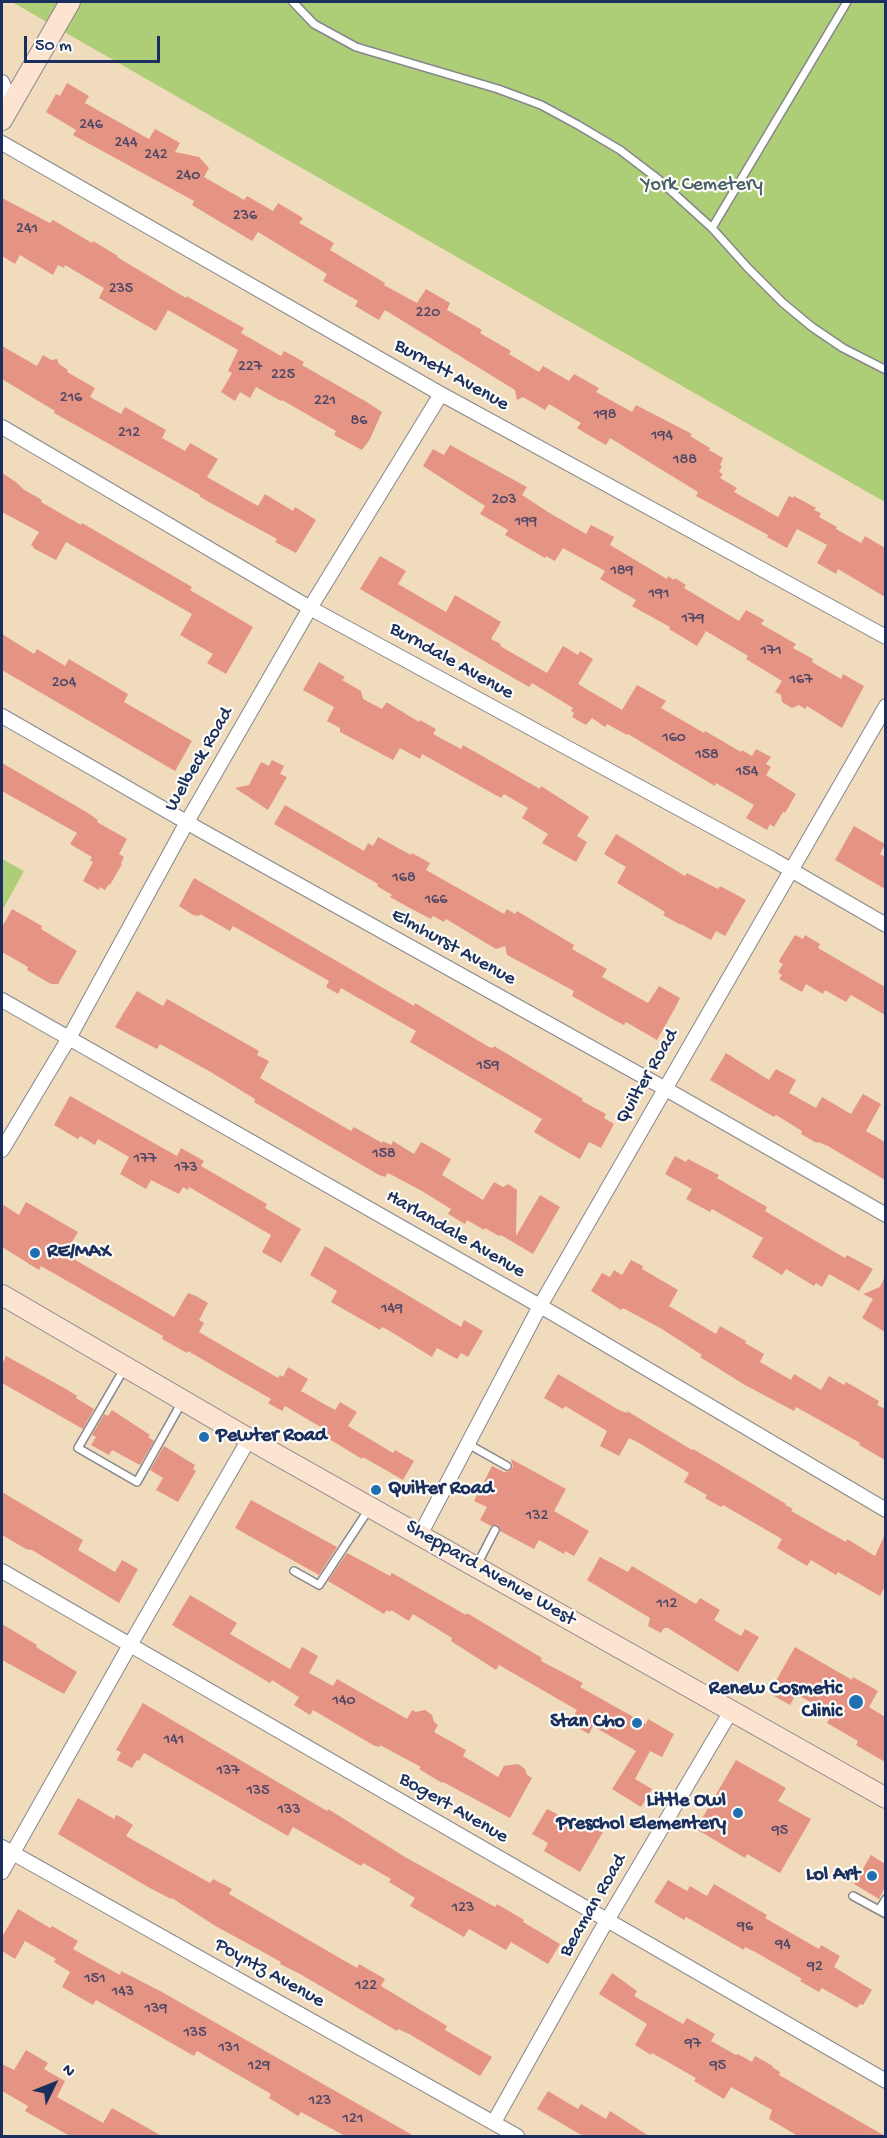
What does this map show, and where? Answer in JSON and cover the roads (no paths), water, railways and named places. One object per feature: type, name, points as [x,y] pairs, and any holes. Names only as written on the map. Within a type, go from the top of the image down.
[{"type":"main road","points":[[6,112],[70,2]]},
{"type":"main road","name":"Sheppard Avenue West","points":[[2,1295],[249,1439],[885,1798]]},
{"type":"street","points":[[2,82],[6,112]]},
{"type":"street","name":"Burnett Avenue","points":[[2,143],[441,394],[885,637]]},
{"type":"street","name":"Welbeck Road","points":[[2,1150],[69,1038],[187,822],[310,608],[441,394]]},
{"type":"street","name":"Burndale Avenue","points":[[2,427],[310,608],[791,869],[885,925]]},
{"type":"street","name":"Quilter Road","points":[[420,1535],[540,1305],[885,706]]},
{"type":"street","name":"Elmhurst Avenue","points":[[2,716],[664,1088],[885,1215]]},
{"type":"street","name":"Harlandale Avenue","points":[[2,1000],[540,1305],[885,1510]]},
{"type":"street","points":[[2,1872],[7,1850],[130,1645],[249,1439]]},
{"type":"street","name":"Bogert Avenue","points":[[2,1571],[885,2081]]},
{"type":"street","name":"Beaman Road","points":[[494,2122],[731,1711]]},
{"type":"street","name":"Poyntz Avenue","points":[[7,1850],[517,2136]]},
{"type":"lane","points":[[293,2],[314,24],[356,47],[498,88],[541,105],[620,150],[658,179],[712,228],[755,275],[804,321],[843,348],[885,370]]},
{"type":"lane","points":[[712,228],[847,2]]},
{"type":"lane","points":[[125,1367],[78,1448],[137,1482],[183,1400]]},
{"type":"lane","points":[[468,1444],[507,1466]]},
{"type":"lane","points":[[294,1571],[319,1585],[370,1507]]},
{"type":"lane","points":[[476,1567],[495,1530]]},
{"type":"lane","points":[[853,1896],[882,1912],[885,1899]]},
{"type":"place","name":"RE/MAX","points":[[35,1253]]},
{"type":"place","name":"Pewter Road","points":[[204,1437]]},
{"type":"place","name":"Quilter Road","points":[[376,1490]]},
{"type":"place","name":"Renew Cosmetic Clinic","points":[[856,1702]]},
{"type":"place","name":"Stan Cho","points":[[637,1723]]},
{"type":"place","name":"Little Owl Preschol Elementery","points":[[738,1813]]},
{"type":"place","name":"Lol Art","points":[[872,1876]]},
{"type":"park label","name":"York Cemetery","points":[[702,186]]}]
